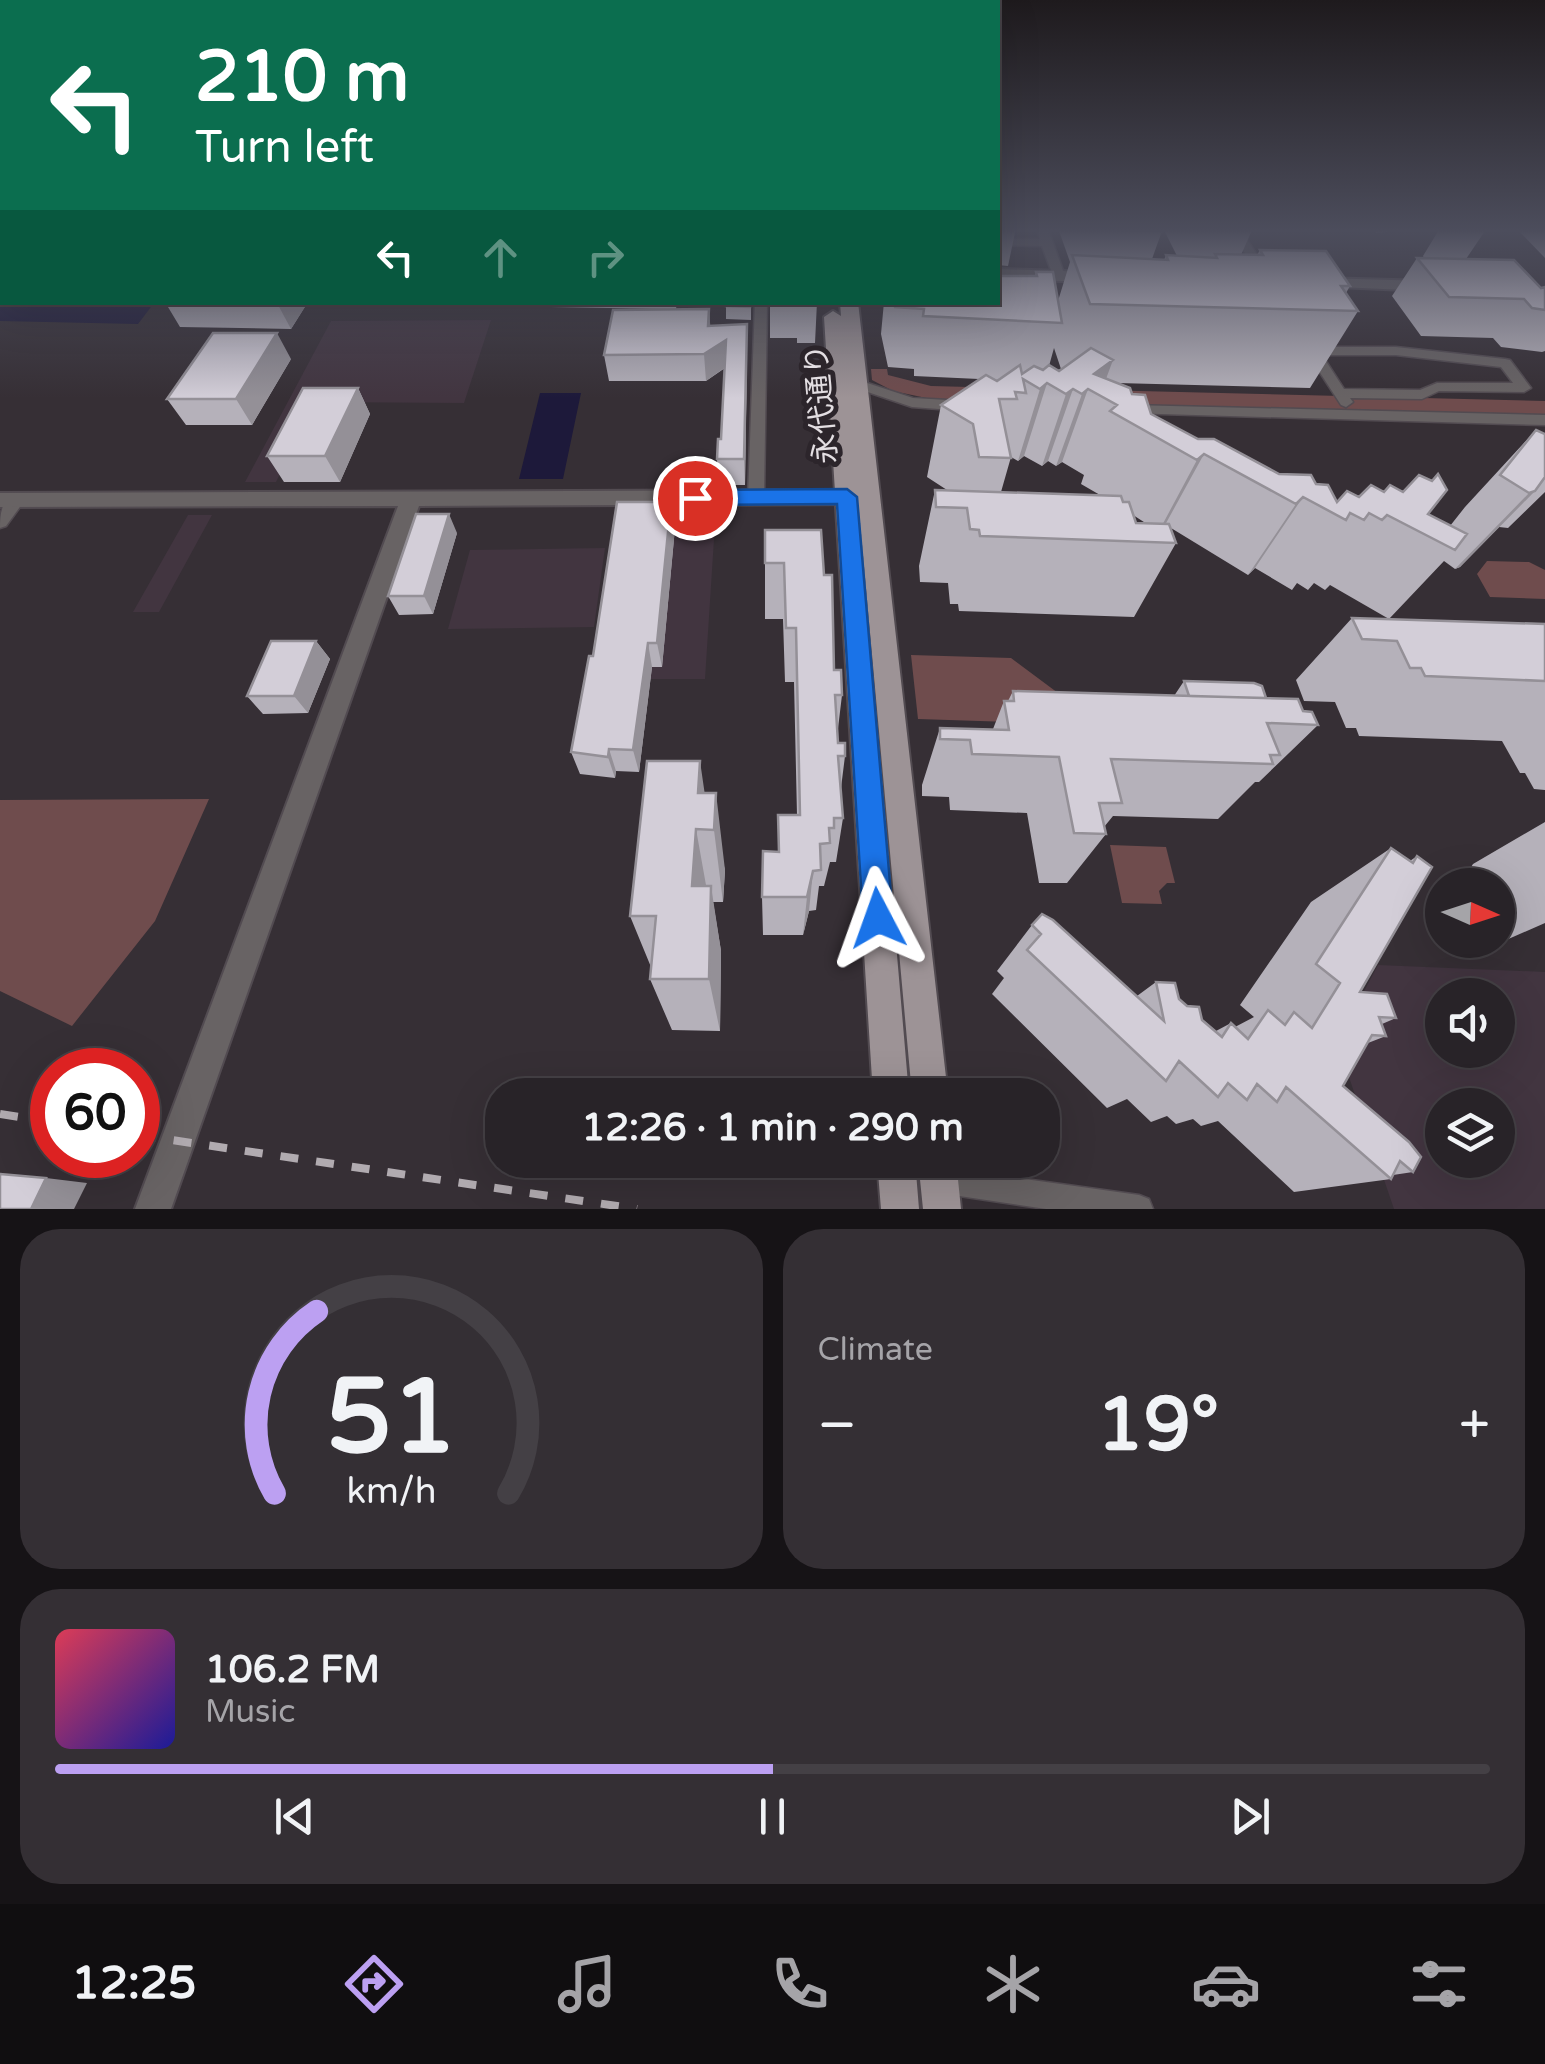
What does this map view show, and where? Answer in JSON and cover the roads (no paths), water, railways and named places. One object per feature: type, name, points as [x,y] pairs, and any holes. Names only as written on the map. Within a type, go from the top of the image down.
[{"type":"main road","name":"永代通り","points":[[833,305],[847,380],[857,497],[890,1078]]},
{"type":"main road","name":"永代通り","points":[[847,380],[849,305]]},
{"type":"main road","name":"永代通り","points":[[857,497],[928,1078]]},
{"type":"main road","points":[[897,1178],[899,1206]]},
{"type":"street","points":[[1428,285],[1450,286]]},
{"type":"street","points":[[756,498],[761,305]]},
{"type":"street","points":[[1304,336],[1354,416]]},
{"type":"street","points":[[1313,351],[1396,351],[1504,363],[1524,388],[1436,386],[1422,394],[1340,393]]},
{"type":"street","points":[[847,380],[912,402],[979,406]]},
{"type":"street","points":[[1121,410],[1545,420]]},
{"type":"street","points":[[0,522],[9,500],[857,497]]},
{"type":"street","points":[[153,1209],[411,498]]},
{"type":"street","points":[[939,1183],[1139,1209]]},
{"type":"railway","points":[[0,1114],[30,1119]]},
{"type":"railway","points":[[160,1138],[637,1209]]}]
